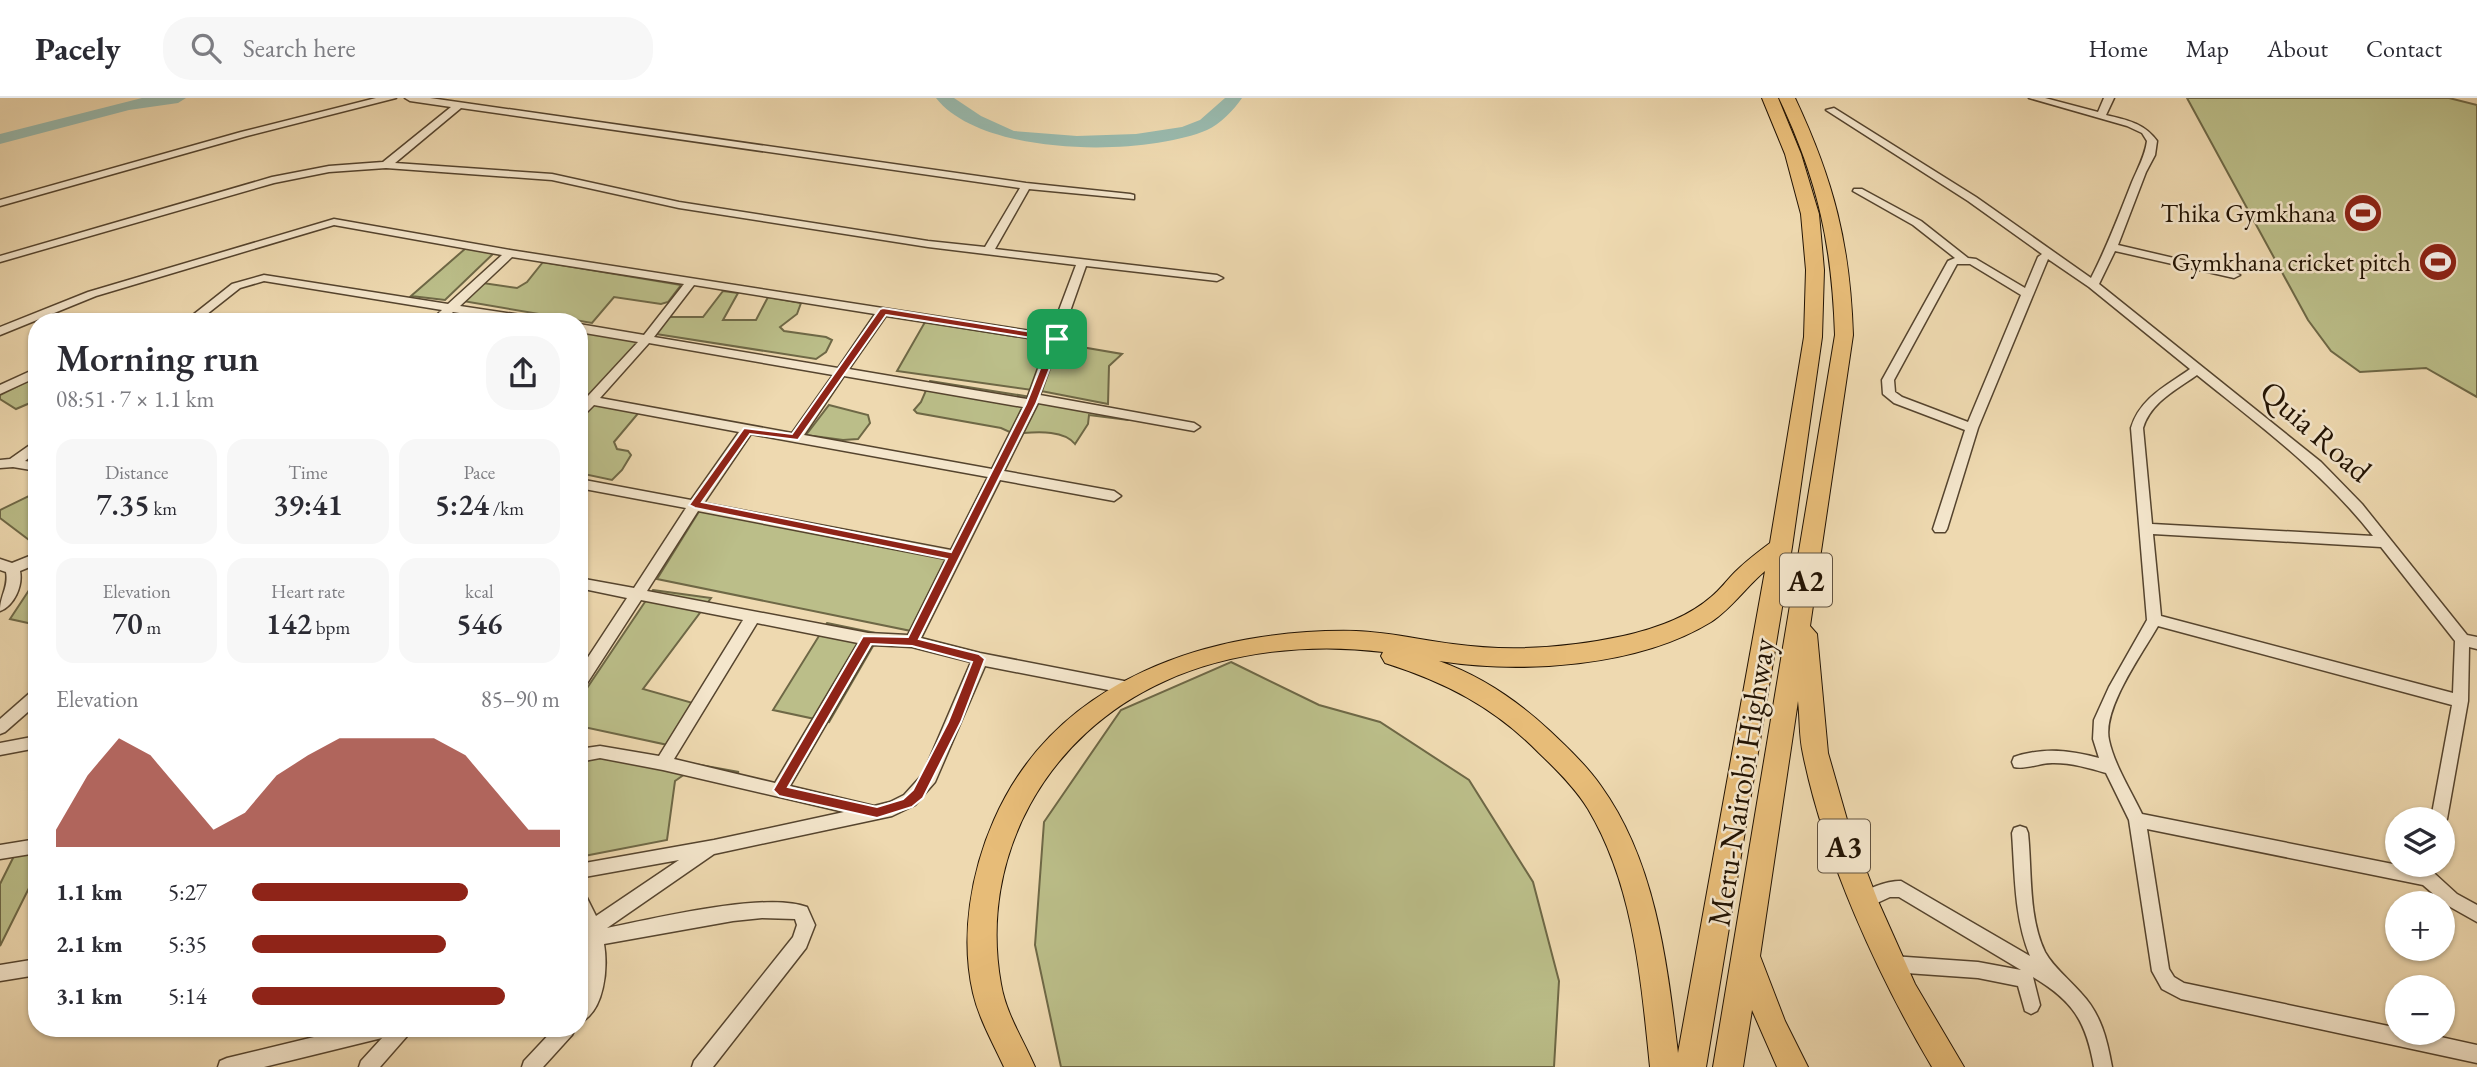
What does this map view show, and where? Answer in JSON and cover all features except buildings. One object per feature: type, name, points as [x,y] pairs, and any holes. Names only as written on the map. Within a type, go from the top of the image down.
[{"type":"highway","name":"Meru-Nairobi Highway","points":[[1691,1067],[1781,547],[1814,337],[1815,270],[1810,214],[1793,154],[1770,98]]},
{"type":"highway","name":"Meru-Nairobi Highway","points":[[1728,1067],[1844,335],[1841,270],[1830,212],[1810,152],[1787,98]]},
{"type":"highway","points":[[1020,1067],[1000,1026],[986,984],[982,928],[990,876],[1001,832],[1018,797],[1068,733],[1098,706],[1167,669],[1207,655],[1245,646],[1360,640],[1458,655],[1527,657],[1590,652],[1653,638],[1715,608],[1744,576],[1781,547]]},
{"type":"highway","name":"A3","points":[[1802,606],[1812,694],[1815,753],[1835,823],[1864,901],[1905,994],[1949,1067]]},
{"type":"highway","points":[[1305,641],[1382,653],[1453,677],[1495,699],[1531,727],[1570,767],[1597,801],[1617,842],[1638,899],[1654,968],[1665,1067]]},
{"type":"highway","points":[[1745,954],[1773,1028],[1793,1067]]},
{"type":"street","points":[[0,203],[280,124],[391,98]]},
{"type":"street","points":[[410,98],[1026,186],[1130,197]]},
{"type":"street","points":[[2034,98],[2102,114],[2145,131],[2152,141],[2150,155],[2140,172],[2112,247],[2093,285]]},
{"type":"street","points":[[2102,114],[2109,98]]},
{"type":"street","points":[[386,165],[458,106]]},
{"type":"street","name":"Quia Road","points":[[1831,110],[1972,199],[2093,285],[2316,465],[2357,507],[2469,641],[2441,807]]},
{"type":"street","points":[[0,259],[272,180],[329,169],[386,165],[552,177],[679,205],[988,252],[1217,278]]},
{"type":"street","points":[[988,252],[1026,186]]},
{"type":"street","points":[[1858,191],[1917,223],[1963,259]]},
{"type":"street","points":[[50,313],[92,295],[328,222],[1057,339]]},
{"type":"street","points":[[2112,247],[2234,275]]},
{"type":"street","points":[[445,313],[510,253]]},
{"type":"street","points":[[1940,528],[1972,428],[2026,294],[2043,257],[2050,254]]},
{"type":"street","points":[[1972,428],[1898,400],[1889,394],[1886,386],[1953,261],[1972,261],[2026,294]]},
{"type":"street","points":[[912,641],[1032,401],[1057,339],[1082,262]]},
{"type":"street","points":[[202,313],[236,286],[264,278],[487,313]]},
{"type":"street","points":[[588,397],[646,340],[691,282]]},
{"type":"street","points":[[795,438],[883,311]]},
{"type":"street","points":[[0,331],[28,322]]},
{"type":"street","points":[[588,330],[1194,426]]},
{"type":"street","points":[[2197,370],[2145,407],[2139,419],[2137,428],[2154,620],[2105,712],[2100,731],[2113,768],[2137,820],[2161,971],[2168,983],[2181,991],[2269,1012],[2477,1054]]},
{"type":"street","points":[[0,390],[28,376]]},
{"type":"street","points":[[588,399],[747,430],[870,449],[1114,496]]},
{"type":"street","points":[[588,670],[747,430]]},
{"type":"street","points":[[6,464],[28,450]]},
{"type":"street","points":[[6,464],[28,466]]},
{"type":"street","points":[[588,485],[954,556]]},
{"type":"street","points":[[2147,529],[2386,542]]},
{"type":"street","points":[[6,566],[28,560]]},
{"type":"street","points":[[0,606],[13,588],[16,576],[6,566]]},
{"type":"street","points":[[588,585],[868,639],[912,641],[979,659],[1129,688]]},
{"type":"street","points":[[663,763],[753,617]]},
{"type":"street","points":[[2154,620],[2460,701]]},
{"type":"street","points":[[779,790],[868,639]]},
{"type":"street","points":[[588,869],[714,847],[877,813],[908,803],[918,794],[955,722],[979,659]]},
{"type":"street","points":[[0,728],[28,703]]},
{"type":"street","points":[[0,749],[28,744]]},
{"type":"street","points":[[588,749],[663,763],[877,813]]},
{"type":"street","points":[[588,754],[600,752]]},
{"type":"street","points":[[2020,762],[2054,754],[2113,768]]},
{"type":"street","points":[[2137,820],[2385,863]]},
{"type":"street","points":[[2020,833],[2029,925],[2038,955],[2054,980]]},
{"type":"street","points":[[0,852],[28,847]]},
{"type":"street","points":[[589,934],[714,847]]},
{"type":"street","points":[[2434,877],[2451,899],[2477,914]]},
{"type":"street","points":[[1864,901],[1889,889],[1901,889],[2054,980],[2081,1006],[2096,1030],[2103,1067]]},
{"type":"street","points":[[589,934],[775,910],[793,909],[805,916],[806,925],[800,942],[787,961],[701,1067]]},
{"type":"street","points":[[588,1001],[597,981],[589,934]]},
{"type":"street","points":[[1892,964],[1978,970],[2025,979],[2031,1005]]},
{"type":"street","points":[[0,973],[28,968]]},
{"type":"street","points":[[227,1067],[350,1037]]},
{"type":"street","points":[[368,1067],[395,1037]]},
{"type":"street","points":[[531,1067],[559,1037]]},
{"type":"green space","name":"Thika Gymkhana","points":[[2187,98],[2449,98],[2477,105],[2477,397],[2426,368],[2360,372],[2331,351],[2308,320]]},
{"type":"green space","points":[[466,248],[495,252],[445,300],[411,296]]},
{"type":"green space","points":[[543,262],[681,285],[668,302],[661,304],[614,297],[592,323],[588,322],[588,313],[533,313],[457,300],[483,283],[517,288],[527,282]]},
{"type":"green space","points":[[723,291],[738,293],[723,320],[756,320],[768,297],[801,303],[797,314],[780,327],[784,331],[832,340],[826,352],[816,359],[656,334],[669,317],[703,317]]},
{"type":"green space","points":[[925,322],[1050,342],[1032,390],[897,371]]},
{"type":"green space","points":[[588,328],[645,338],[595,396],[588,395]]},
{"type":"green space","points":[[1058,343],[1122,354],[1109,366],[1108,404],[1041,391]]},
{"type":"green space","points":[[28,381],[28,404],[16,409],[0,399],[0,395]]},
{"type":"green space","points":[[930,381],[1031,397],[1014,434],[1001,428],[917,413],[914,410],[921,402]]},
{"type":"green space","points":[[1037,398],[1135,413],[1128,420],[1089,415],[1088,424],[1075,444],[1058,434],[1022,433]]},
{"type":"green space","points":[[596,401],[641,410],[614,442],[617,449],[628,451],[631,455],[612,480],[588,475],[588,409]]},
{"type":"green space","points":[[829,405],[868,415],[870,423],[858,439],[843,440],[806,435]]},
{"type":"green space","points":[[28,496],[28,539],[0,518],[0,510]]},
{"type":"green space","points":[[703,505],[956,559],[921,633],[657,579]]},
{"type":"green space","points":[[653,590],[711,598],[643,689],[693,703],[668,745],[588,728],[588,687]]},
{"type":"green space","points":[[28,592],[28,623],[10,619]]},
{"type":"green space","points":[[827,623],[880,634],[829,722],[773,710]]},
{"type":"green space","points":[[1231,662],[1319,705],[1380,722],[1469,780],[1533,882],[1559,981],[1554,1067],[1061,1067],[1035,945],[1044,822],[1121,710]]},
{"type":"green space","points":[[623,751],[739,772],[712,776],[685,774],[675,781],[667,840],[588,855],[588,757]]},
{"type":"green space","points":[[28,847],[28,890],[0,946],[0,884],[18,848]]},
{"type":"waterway","points":[[0,139],[128,105],[178,98]]},
{"type":"waterway","points":[[944,98],[975,120],[1010,135],[1077,141],[1136,139],[1185,131],[1202,126],[1234,98]]},
{"type":"place","name":"Thika Gymkhana","points":[[2363,213]]},
{"type":"place","name":"Gymkhana cricket pitch","points":[[2438,262]]},
{"type":"route","points":[[1057,339],[883,311],[795,438],[747,430],[695,505],[954,556],[912,641],[979,659],[955,722],[918,794],[908,803],[877,813],[779,790],[868,639],[912,641],[1031,404],[1057,339]]}]
